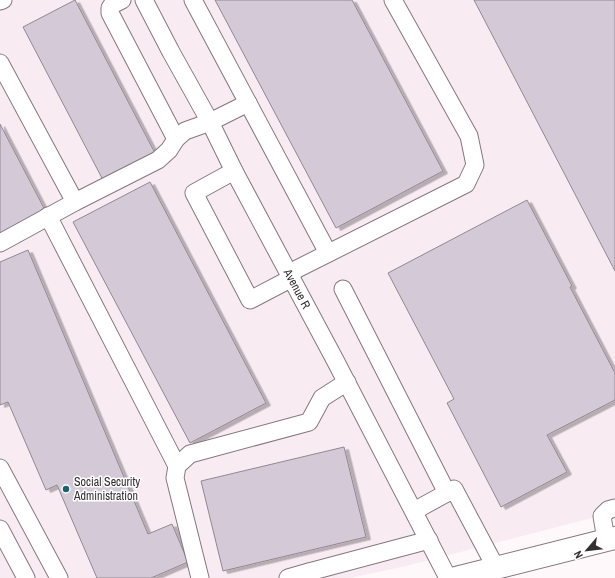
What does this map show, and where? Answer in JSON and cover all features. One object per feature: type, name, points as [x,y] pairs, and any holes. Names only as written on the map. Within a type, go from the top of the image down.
[{"type":"main road","points":[[456,578],[610,539]]},
{"type":"street","points":[[122,0],[112,5],[110,8],[110,13],[176,139]]},
{"type":"street","name":"Avenue R","points":[[144,0],[347,382],[448,578]]},
{"type":"street","points":[[193,0],[328,253]]},
{"type":"street","points":[[234,170],[194,193],[250,300],[328,253],[466,184],[475,165],[468,136],[394,0]]},
{"type":"street","points":[[0,63],[75,202]]},
{"type":"street","points":[[0,243],[48,216],[158,160],[169,150],[176,139],[185,131],[210,122],[248,103]]},
{"type":"street","points":[[48,216],[177,466],[175,478],[200,578]]},
{"type":"street","points":[[343,289],[447,493]]},
{"type":"street","points":[[177,466],[190,454],[310,422],[322,398],[347,382]]},
{"type":"street","points":[[0,468],[59,578]]},
{"type":"street","points":[[414,511],[454,489],[496,568]]},
{"type":"street","points":[[610,539],[602,516],[608,510],[615,508]]},
{"type":"street","points":[[0,529],[24,577]]},
{"type":"street","points":[[288,578],[310,575],[429,540]]},
{"type":"shaded area","points":[[0,0],[615,0],[615,512],[406,566],[350,578],[0,578]]},
{"type":"building","points":[[75,0],[156,155],[104,182],[23,27]]},
{"type":"building","points":[[215,0],[352,0],[443,171],[336,228]]},
{"type":"building","points":[[474,0],[615,0],[615,271]]},
{"type":"building","points":[[0,124],[46,212],[0,237]]},
{"type":"building","points":[[150,182],[266,403],[190,443],[73,222]]},
{"type":"building","points":[[527,200],[615,373],[615,400],[547,435],[567,472],[501,507],[447,403],[454,399],[388,273]]},
{"type":"building","points":[[28,250],[148,534],[172,524],[188,562],[151,578],[97,578],[57,485],[46,490],[8,402],[0,405],[0,262]]},
{"type":"building","points":[[344,447],[366,537],[223,571],[201,481]]},
{"type":"place","name":"Social Security Administration","points":[[66,489]]}]
